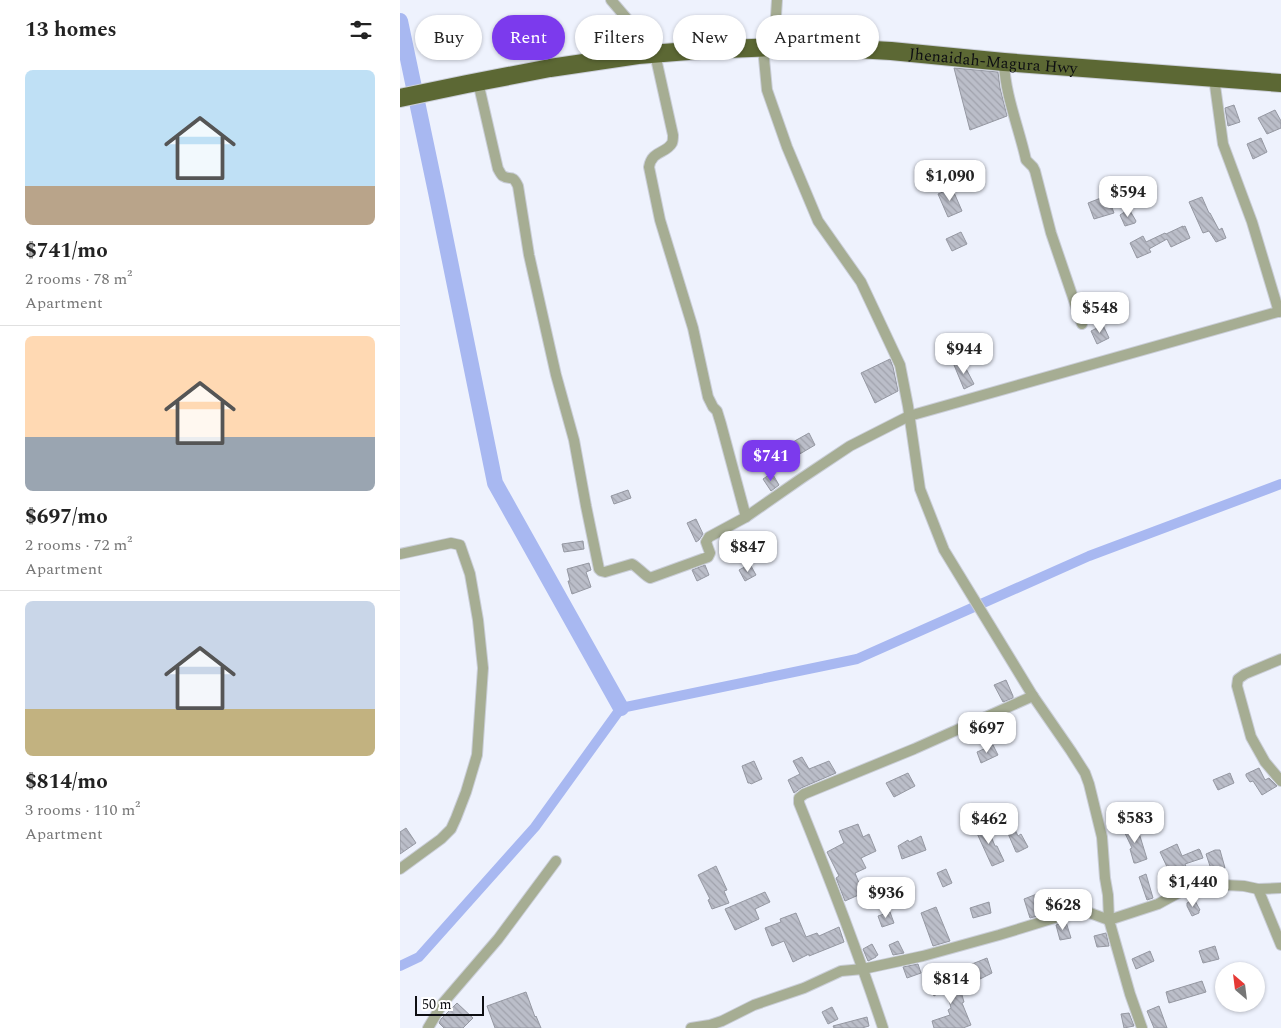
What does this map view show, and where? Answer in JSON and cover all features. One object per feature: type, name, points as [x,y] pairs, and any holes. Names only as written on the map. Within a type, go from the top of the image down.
[{"type":"highway","name":"Jhenaidah-Magura Hwy","points":[[663,53],[756,48]]},
{"type":"highway","name":"Jhenaidah-Magura Hwy","points":[[879,50],[1004,62],[1281,83]]},
{"type":"highway","name":"Jhenaidah-Magura Hwy","points":[[400,98],[550,68],[604,60]]},
{"type":"street","points":[[611,0],[624,15]]},
{"type":"street","points":[[774,15],[777,0]]},
{"type":"street","points":[[656,60],[673,135],[672,143],[654,156],[650,161],[649,168],[660,220],[693,328],[708,397],[717,411],[746,517]]},
{"type":"street","points":[[768,60],[767,90],[787,147],[818,221],[860,282],[900,366],[920,489],[944,550],[1033,696],[1080,764],[1089,784],[1102,837],[1109,920],[1130,994],[1142,1028]]},
{"type":"street","points":[[1004,62],[1004,74],[1008,92],[1026,160],[1035,171],[1051,234],[1082,324]]},
{"type":"street","points":[[473,83],[498,168],[502,175],[516,180],[518,186],[529,254],[556,376],[574,440],[599,569],[605,572],[632,564],[650,578],[708,556],[710,553],[706,542],[707,539],[746,517],[850,446],[909,416],[1280,312],[1252,222],[1223,144],[1214,78]]},
{"type":"street","points":[[400,554],[451,543],[460,545],[470,574],[478,620],[483,668],[477,755],[456,818],[451,829],[442,839],[400,869]]},
{"type":"street","points":[[1281,659],[1245,674],[1238,679],[1238,686],[1252,737],[1265,762],[1281,781]]},
{"type":"street","points":[[883,1028],[863,969],[799,803],[799,798],[804,794],[931,742],[1033,696]]},
{"type":"street","points":[[428,1028],[443,1003],[498,939],[556,861]]},
{"type":"street","points":[[691,1028],[710,1025],[754,1005],[804,988],[842,971],[863,969],[923,956],[1074,912],[1090,913],[1109,920],[1158,904],[1180,892],[1195,888],[1215,885],[1244,886],[1258,889],[1281,888]]},
{"type":"street","points":[[1258,889],[1281,945]]},
{"type":"building","points":[[954,68],[998,72],[1007,116],[970,130]]},
{"type":"building","points":[[1234,105],[1240,122],[1228,126],[1225,108]]},
{"type":"building","points":[[1275,110],[1281,121],[1281,128],[1267,134],[1258,118]]},
{"type":"building","points":[[1261,138],[1267,152],[1253,159],[1247,144]]},
{"type":"building","points":[[952,188],[962,211],[948,217],[938,194]]},
{"type":"building","points":[[1106,196],[1114,213],[1094,219],[1088,203]]},
{"type":"building","points":[[1202,197],[1209,213],[1219,230],[1222,228],[1226,238],[1216,242],[1209,231],[1203,233],[1189,202]]},
{"type":"building","points":[[1129,209],[1136,221],[1125,226],[1120,215]]},
{"type":"building","points":[[1185,226],[1190,238],[1171,247],[1167,239],[1149,249],[1151,252],[1137,258],[1130,243],[1143,236],[1146,242]]},
{"type":"building","points":[[961,232],[967,244],[952,251],[946,239]]},
{"type":"building","points":[[1103,325],[1109,338],[1097,344],[1091,331]]},
{"type":"building","points":[[890,359],[898,391],[875,403],[861,373]]},
{"type":"building","points":[[962,361],[974,384],[964,389],[954,365]]},
{"type":"building","points":[[809,433],[815,445],[798,455],[791,443]]},
{"type":"building","points":[[772,473],[779,485],[771,491],[763,479]]},
{"type":"building","points":[[628,490],[631,498],[614,504],[611,496]]},
{"type":"building","points":[[696,519],[703,534],[696,542],[687,523]]},
{"type":"building","points":[[583,541],[584,549],[564,552],[562,544]]},
{"type":"building","points":[[589,563],[591,570],[586,572],[591,587],[572,594],[567,569]]},
{"type":"building","points":[[750,564],[756,575],[745,581],[739,570]]},
{"type":"building","points":[[705,565],[709,575],[697,581],[692,570]]},
{"type":"building","points":[[1006,680],[1013,698],[1003,702],[994,685]]},
{"type":"building","points":[[993,745],[998,755],[981,763],[977,752]]},
{"type":"building","points":[[802,757],[809,769],[829,761],[836,773],[801,788],[794,793],[788,780],[800,774],[793,761]]},
{"type":"building","points":[[754,761],[762,779],[751,784],[748,783],[742,766]]},
{"type":"building","points":[[1259,768],[1265,780],[1269,778],[1277,786],[1262,795],[1253,781],[1250,782],[1246,776],[1246,774]]},
{"type":"building","points":[[908,773],[915,786],[894,797],[886,783]]},
{"type":"building","points":[[1230,773],[1234,783],[1218,790],[1213,780]]},
{"type":"building","points":[[1010,819],[1018,836],[1021,834],[1028,847],[1018,852],[1016,852],[1003,822]]},
{"type":"building","points":[[1134,823],[1147,859],[1136,863],[1134,863],[1130,849],[1132,848],[1123,829]]},
{"type":"building","points":[[858,824],[863,837],[869,834],[876,851],[861,858],[866,868],[855,873],[863,893],[845,901],[836,878],[839,876],[827,852],[844,843],[839,831]]},
{"type":"building","points":[[986,824],[995,846],[997,846],[1004,861],[992,866],[975,829]]},
{"type":"building","points":[[406,828],[416,843],[400,854],[400,832]]},
{"type":"building","points":[[921,836],[926,850],[902,859],[898,846],[908,840],[909,842]]},
{"type":"building","points":[[1177,844],[1182,856],[1199,849],[1203,858],[1185,864],[1191,879],[1173,887],[1165,870],[1168,869],[1160,852]]},
{"type":"building","points":[[1220,850],[1225,868],[1222,869],[1223,871],[1213,875],[1206,854]]},
{"type":"building","points":[[716,866],[727,890],[724,891],[729,903],[712,909],[708,900],[710,899],[698,875]]},
{"type":"building","points":[[946,869],[952,883],[943,887],[937,873]]},
{"type":"building","points":[[1146,874],[1153,898],[1147,900],[1139,877]]},
{"type":"building","points":[[765,892],[770,902],[755,909],[759,919],[735,930],[725,909]]},
{"type":"building","points":[[1042,892],[1049,913],[1030,918],[1024,899]]},
{"type":"building","points":[[1194,899],[1200,910],[1199,913],[1192,916],[1187,903]]},
{"type":"building","points":[[989,902],[991,913],[973,918],[970,908]]},
{"type":"building","points":[[936,907],[950,941],[933,946],[921,913]]},
{"type":"building","points":[[890,912],[894,923],[882,927],[878,916]]},
{"type":"building","points":[[796,913],[806,937],[817,933],[819,936],[839,927],[844,942],[809,956],[809,954],[793,962],[784,941],[772,946],[765,928],[781,922],[780,919]]},
{"type":"building","points":[[1066,922],[1071,938],[1060,940],[1056,925]]},
{"type":"building","points":[[1106,933],[1109,946],[1097,947],[1094,936]]},
{"type":"building","points":[[898,941],[904,953],[893,955],[889,945]]},
{"type":"building","points":[[872,944],[878,955],[868,961],[863,949]]},
{"type":"building","points":[[1215,946],[1219,959],[1203,963],[1199,951]]},
{"type":"building","points":[[1150,951],[1154,961],[1136,969],[1132,959]]},
{"type":"building","points":[[987,958],[992,973],[980,979],[972,964]]},
{"type":"building","points":[[918,964],[921,973],[907,978],[903,967]]},
{"type":"building","points":[[958,978],[964,1002],[962,1003],[971,1025],[963,1028],[934,1028],[932,1021],[950,1015],[948,1010],[951,1008],[946,988],[934,996],[928,985],[937,980],[939,983]]},
{"type":"building","points":[[1202,981],[1206,992],[1169,1003],[1166,992]]},
{"type":"building","points":[[526,992],[541,1028],[495,1028],[487,1006]]},
{"type":"building","points":[[457,1003],[473,1018],[463,1028],[444,1028],[439,1023],[441,1019]]},
{"type":"building","points":[[1159,1006],[1167,1028],[1154,1028],[1147,1011]]},
{"type":"building","points":[[832,1007],[838,1019],[828,1024],[822,1012]]},
{"type":"building","points":[[1129,1013],[1134,1026],[1124,1028],[1121,1014]]},
{"type":"building","points":[[867,1017],[869,1026],[862,1028],[834,1028],[833,1026]]},
{"type":"waterway","points":[[400,21],[495,483],[621,708]]},
{"type":"waterway","points":[[400,966],[419,957],[535,827],[621,708],[857,659],[1089,556],[1281,484]]}]
